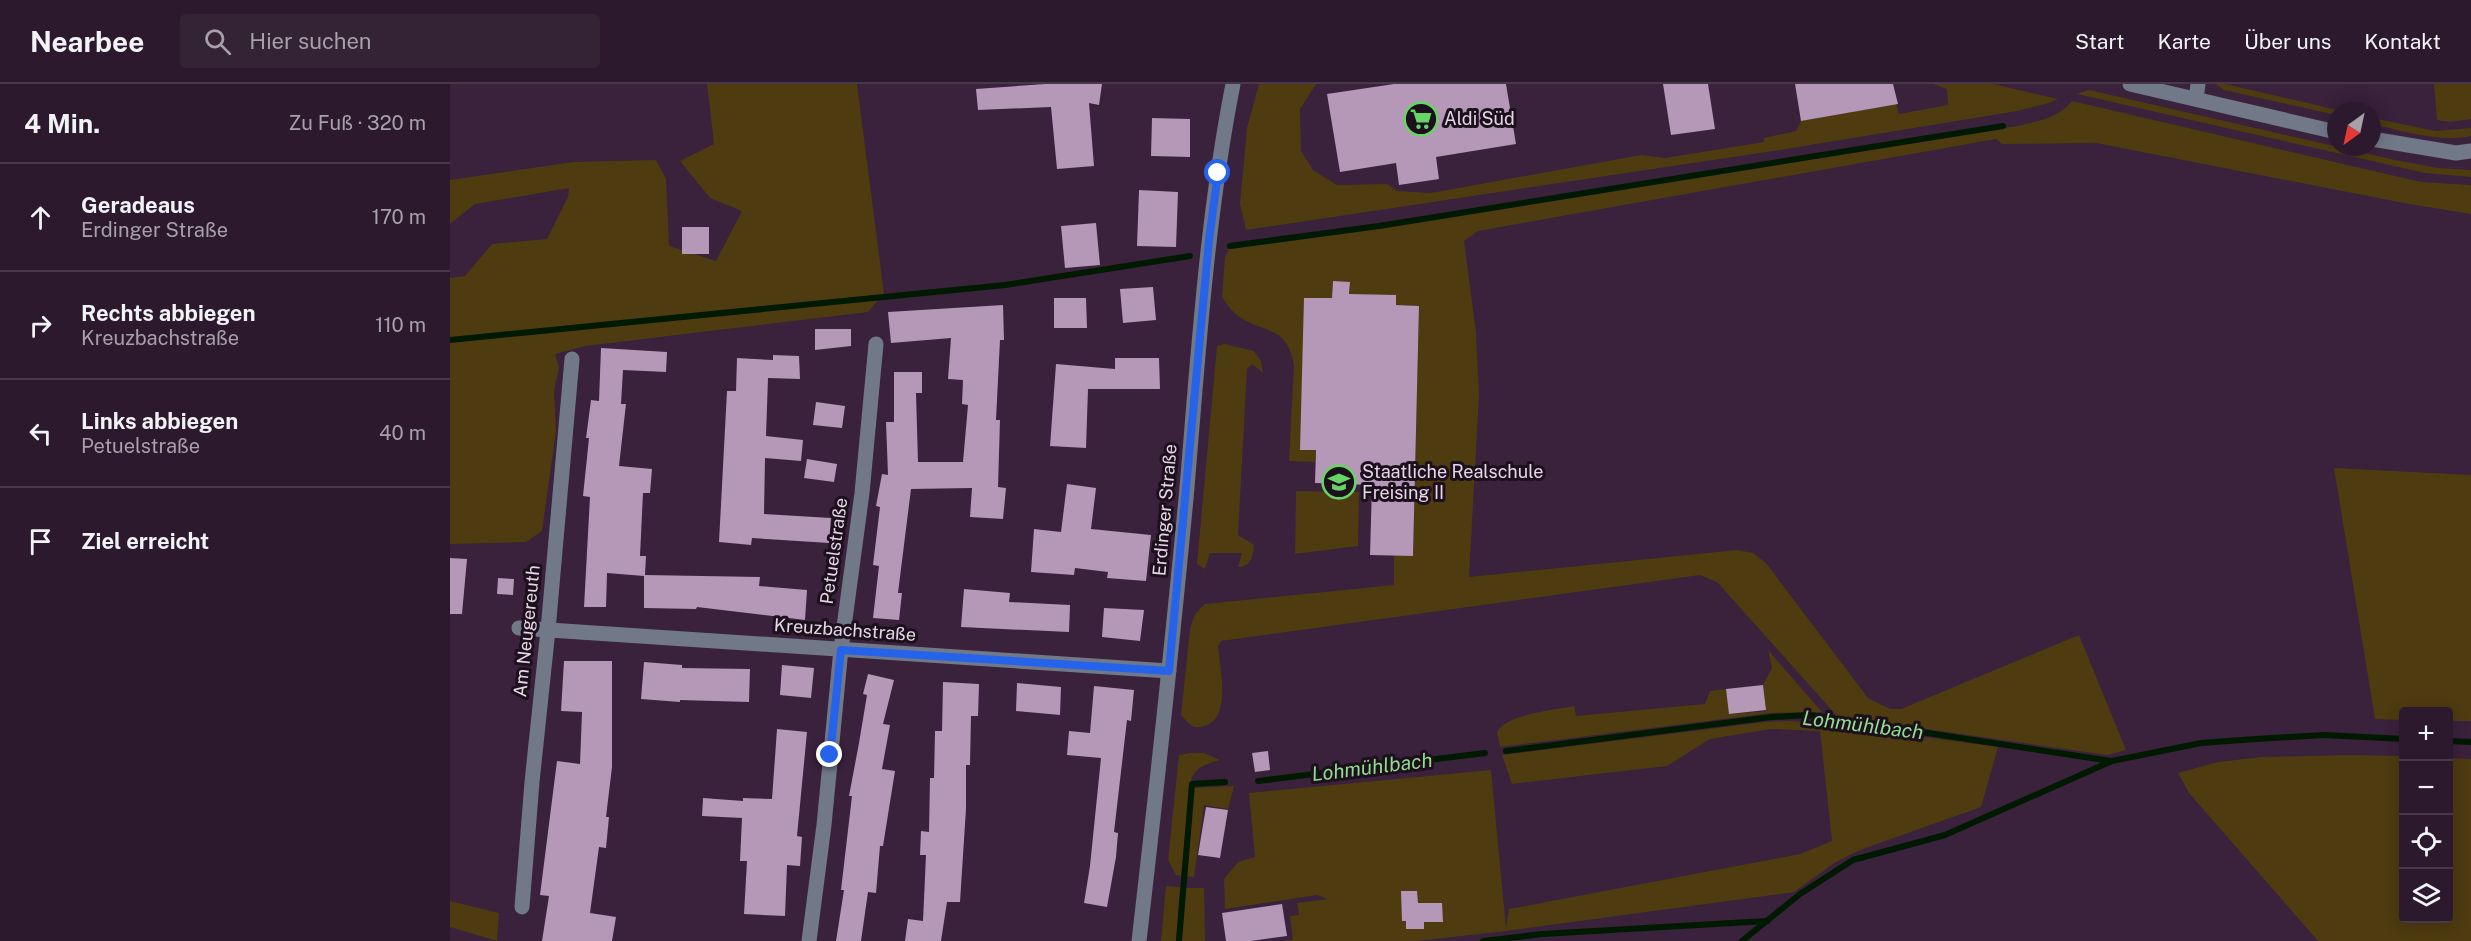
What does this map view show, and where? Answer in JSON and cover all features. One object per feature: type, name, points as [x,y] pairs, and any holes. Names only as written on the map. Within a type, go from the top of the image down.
[{"type":"street","name":"Erdinger Straße","points":[[1139,941],[1169,671],[1209,240],[1222,142],[1233,84]]},
{"type":"street","points":[[2130,84],[2197,92],[2327,129]]},
{"type":"street","points":[[2381,140],[2456,153],[2471,151]]},
{"type":"street","name":"Petuelstraße","points":[[809,941],[823,831],[841,650],[862,493],[876,344]]},
{"type":"street","name":"Am Neugereuth","points":[[522,907],[573,359]]},
{"type":"street","name":"Kreuzbachstraße","points":[[519,628],[1169,671]]},
{"type":"shaded area","points":[[707,84],[857,84],[884,294],[868,312],[585,346],[555,354],[559,367],[554,391],[556,431],[542,531],[526,542],[450,544],[450,278],[465,276],[492,244],[547,239],[568,197],[569,188],[475,204],[450,224],[450,180],[573,162],[656,160],[666,179],[669,246],[716,261],[742,211],[710,198],[680,161],[714,144]]},
{"type":"shaded area","points":[[1259,84],[1316,84],[1300,109],[1301,151],[1313,170],[1337,185],[1387,184],[1397,191],[1431,193],[1641,155],[1665,158],[1764,142],[1764,138],[1796,131],[1801,121],[1896,104],[1899,114],[1948,105],[1947,89],[1933,84],[1993,84],[2058,99],[2017,111],[1780,150],[1246,230],[1240,204],[1247,128]]},
{"type":"shaded area","points":[[2216,84],[2225,84],[2327,108],[2327,113],[2224,90]]},
{"type":"shaded area","points":[[2434,84],[2471,84],[2471,119],[2450,122],[2437,120]]},
{"type":"shaded area","points":[[2089,90],[2327,144],[2327,151],[2077,94]]},
{"type":"shaded area","points":[[2072,101],[2421,182],[2471,185],[2471,214],[2096,143],[2002,144],[1996,139],[1478,231],[1464,241],[1476,333],[1479,395],[1469,577],[1737,550],[1753,553],[1766,563],[1868,698],[1890,709],[1901,709],[2079,635],[2126,750],[2107,755],[1837,716],[1717,582],[1700,575],[1221,641],[1218,646],[1222,692],[1218,714],[1213,721],[1200,727],[1191,725],[1181,715],[1190,629],[1195,614],[1205,604],[1394,585],[1394,555],[1413,556],[1419,306],[1396,305],[1396,296],[1376,295],[1345,449],[1350,282],[1333,281],[1332,298],[1305,298],[1301,450],[1316,450],[1315,462],[1289,461],[1294,365],[1291,352],[1281,337],[1241,318],[1222,297],[1225,257],[1229,249],[2018,126],[2054,115]]},
{"type":"shaded area","points":[[2381,120],[2436,131],[2471,128],[2471,136],[2459,138],[2421,135],[2381,126]]},
{"type":"shaded area","points":[[2350,156],[2378,156],[2438,168],[2471,170],[2471,177],[2425,173]]},
{"type":"shaded area","points":[[1224,344],[1254,351],[1261,361],[1263,373],[1252,364],[1247,369],[1238,535],[1254,545],[1251,559],[1245,566],[1238,567],[1242,553],[1210,553],[1205,569],[1197,564],[1217,346]]},
{"type":"shaded area","points":[[2334,468],[2471,475],[2471,721],[2453,721],[2453,707],[2399,707],[2399,720],[2375,719]]},
{"type":"shaded area","points":[[1296,491],[1359,492],[1358,546],[1295,554]]},
{"type":"shaded area","points":[[1768,650],[1822,712],[1771,713],[1500,747],[1497,732],[1510,721],[1574,706],[1576,716],[1705,704],[1710,691],[1726,689],[1730,714],[1766,711],[1763,685],[1772,668]]},
{"type":"shaded area","points":[[1788,721],[1828,724],[1998,747],[1981,807],[1860,850],[1836,862],[1794,892],[1417,941],[1284,941],[1293,940],[1290,916],[1299,915],[1297,903],[1328,899],[1317,895],[1225,909],[1224,879],[1238,862],[1255,857],[1249,793],[1491,770],[1506,928],[1509,909],[1800,854],[1832,841],[1820,731],[1771,729],[1710,739],[1667,766],[1512,784],[1502,755]]},
{"type":"shaded area","points":[[1204,753],[1220,760],[1200,768],[1192,778],[1181,876],[1176,875],[1168,860],[1179,755]]},
{"type":"shaded area","points":[[2399,756],[2399,923],[2453,923],[2453,758],[2471,759],[2471,941],[2318,941],[2189,793],[2178,773],[2218,762],[2262,757]]},
{"type":"shaded area","points":[[1234,786],[1228,809],[1204,805],[1194,877],[1186,876],[1194,788]]},
{"type":"shaded area","points":[[1166,886],[1180,887],[1176,941],[1161,941]]},
{"type":"shaded area","points":[[1185,888],[1204,888],[1205,941],[1181,941]]},
{"type":"shaded area","points":[[450,901],[499,913],[497,941],[450,927]]},
{"type":"building","points":[[1045,84],[1102,84],[1099,105],[1089,103],[1094,166],[1057,169],[1051,107],[978,110],[976,89]]},
{"type":"building","name":"Aldi Süd","points":[[1394,84],[1506,84],[1516,144],[1436,157],[1439,179],[1399,185],[1396,163],[1340,172],[1327,94]]},
{"type":"building","points":[[1663,84],[1708,84],[1715,129],[1671,135]]},
{"type":"building","points":[[1795,84],[1893,84],[1898,104],[1801,121]]},
{"type":"building","points":[[1152,118],[1190,119],[1190,157],[1151,156]]},
{"type":"building","points":[[1139,190],[1178,192],[1176,247],[1137,246]]},
{"type":"building","points":[[1096,223],[1100,265],[1065,268],[1061,226]]},
{"type":"building","points":[[682,227],[709,227],[709,254],[682,254]]},
{"type":"building","points":[[1333,281],[1350,282],[1349,294],[1396,295],[1396,305],[1419,306],[1413,556],[1370,555],[1372,485],[1315,483],[1316,450],[1300,450],[1304,298],[1332,298]]},
{"type":"building","points":[[1153,287],[1156,320],[1123,323],[1120,289]]},
{"type":"building","points":[[1054,298],[1086,298],[1087,328],[1054,328]]},
{"type":"building","points":[[1003,305],[1004,340],[1000,340],[996,420],[1000,420],[998,487],[1006,488],[1003,519],[970,517],[972,488],[911,489],[898,593],[902,593],[899,620],[873,618],[879,566],[873,565],[880,507],[876,506],[882,474],[888,475],[886,422],[894,422],[894,372],[922,372],[922,393],[916,393],[918,462],[963,462],[968,405],[962,404],[963,380],[948,379],[951,338],[891,343],[888,312]]},
{"type":"building","points":[[815,329],[851,329],[851,346],[815,350]]},
{"type":"building","points":[[601,348],[667,352],[666,372],[623,370],[621,404],[626,404],[619,466],[652,469],[650,493],[643,493],[640,556],[646,556],[645,575],[760,577],[759,586],[807,590],[805,620],[697,607],[696,609],[644,608],[644,576],[607,573],[606,607],[584,607],[590,497],[583,496],[589,438],[586,438],[591,400],[599,401]]},
{"type":"building","points":[[773,355],[799,356],[800,379],[768,378],[766,436],[803,440],[801,461],[765,458],[764,514],[831,518],[829,543],[752,538],[751,545],[719,542],[727,391],[736,391],[737,358],[773,360]]},
{"type":"building","points":[[1115,358],[1159,358],[1160,389],[1088,389],[1086,448],[1050,446],[1056,364],[1115,369]]},
{"type":"building","points":[[816,402],[845,406],[842,428],[813,425]]},
{"type":"building","points":[[807,459],[837,464],[834,482],[804,478]]},
{"type":"building","points":[[1067,484],[1096,488],[1091,529],[1151,535],[1146,581],[1107,578],[1108,572],[1075,568],[1074,575],[1031,572],[1034,529],[1061,532]]},
{"type":"building","points":[[450,558],[467,559],[462,614],[450,614]]},
{"type":"building","points":[[498,578],[514,579],[513,595],[497,594]]},
{"type":"building","points":[[964,589],[1010,593],[1009,602],[1070,605],[1069,632],[961,627]]},
{"type":"building","points":[[1104,608],[1144,610],[1140,641],[1102,637]]},
{"type":"building","points":[[564,661],[612,661],[612,767],[606,817],[609,817],[606,848],[599,847],[590,913],[616,917],[612,941],[542,941],[549,896],[540,895],[557,761],[580,764],[582,712],[561,711]]},
{"type":"building","points":[[644,662],[682,665],[682,668],[750,669],[749,702],[680,700],[680,702],[641,699]]},
{"type":"building","points":[[782,665],[814,668],[811,698],[780,695]]},
{"type":"building","points":[[868,674],[894,680],[883,724],[890,725],[882,769],[895,771],[883,846],[880,846],[876,893],[868,892],[861,941],[836,941],[844,890],[841,890],[852,796],[849,796],[867,695],[863,694]]},
{"type":"building","points":[[943,682],[979,684],[978,716],[971,716],[970,765],[966,765],[966,809],[960,902],[947,902],[941,941],[905,941],[908,919],[923,921],[926,855],[920,855],[921,831],[929,832],[930,778],[934,778],[935,731],[942,731]]},
{"type":"building","points":[[1017,683],[1061,687],[1060,715],[1016,711]]},
{"type":"building","points":[[1763,685],[1766,710],[1729,714],[1726,689]]},
{"type":"building","points":[[1094,686],[1134,690],[1131,721],[1127,720],[1114,832],[1118,833],[1116,857],[1107,907],[1084,903],[1101,758],[1067,755],[1069,731],[1090,733]]},
{"type":"building","points":[[777,729],[807,732],[797,836],[802,837],[800,866],[787,865],[785,916],[744,914],[747,861],[740,861],[742,818],[702,816],[703,798],[743,801],[743,798],[772,799]]},
{"type":"building","points":[[1268,751],[1270,770],[1255,772],[1252,753]]},
{"type":"building","points":[[1206,807],[1228,810],[1220,858],[1198,855]]},
{"type":"building","points":[[1401,891],[1417,891],[1418,903],[1442,903],[1443,922],[1424,922],[1424,929],[1406,929],[1406,921],[1402,921]]},
{"type":"building","points":[[1282,904],[1287,936],[1251,941],[1226,941],[1222,913]]},
{"type":"waterway","points":[[1230,246],[1379,226],[2003,126]]},
{"type":"waterway","points":[[450,340],[1005,285],[1190,256]]},
{"type":"waterway","name":"Lohmühlbach","points":[[1506,751],[1771,717],[1810,715],[2111,761]]},
{"type":"waterway","name":"Lohmühlbach","points":[[1742,941],[1800,894],[1853,860],[1945,835],[2112,761],[2201,743],[2324,735],[2399,739]]},
{"type":"waterway","name":"Lohmühlbach","points":[[2453,741],[2471,742]]},
{"type":"waterway","name":"Lohmühlbach","points":[[1258,781],[1485,753]]},
{"type":"waterway","name":"Lohmühlbach","points":[[1179,941],[1192,784],[1225,782]]},
{"type":"waterway","name":"Lohmühlbach","points":[[1483,941],[1542,934],[1767,921]]},
{"type":"place","name":"Aldi Süd","points":[[1421,119]]},
{"type":"place","name":"Staatliche Realschule Freising II","points":[[1339,482]]},
{"type":"route","points":[[830,755],[841,650],[1169,671],[1209,240],[1218,173]]}]
